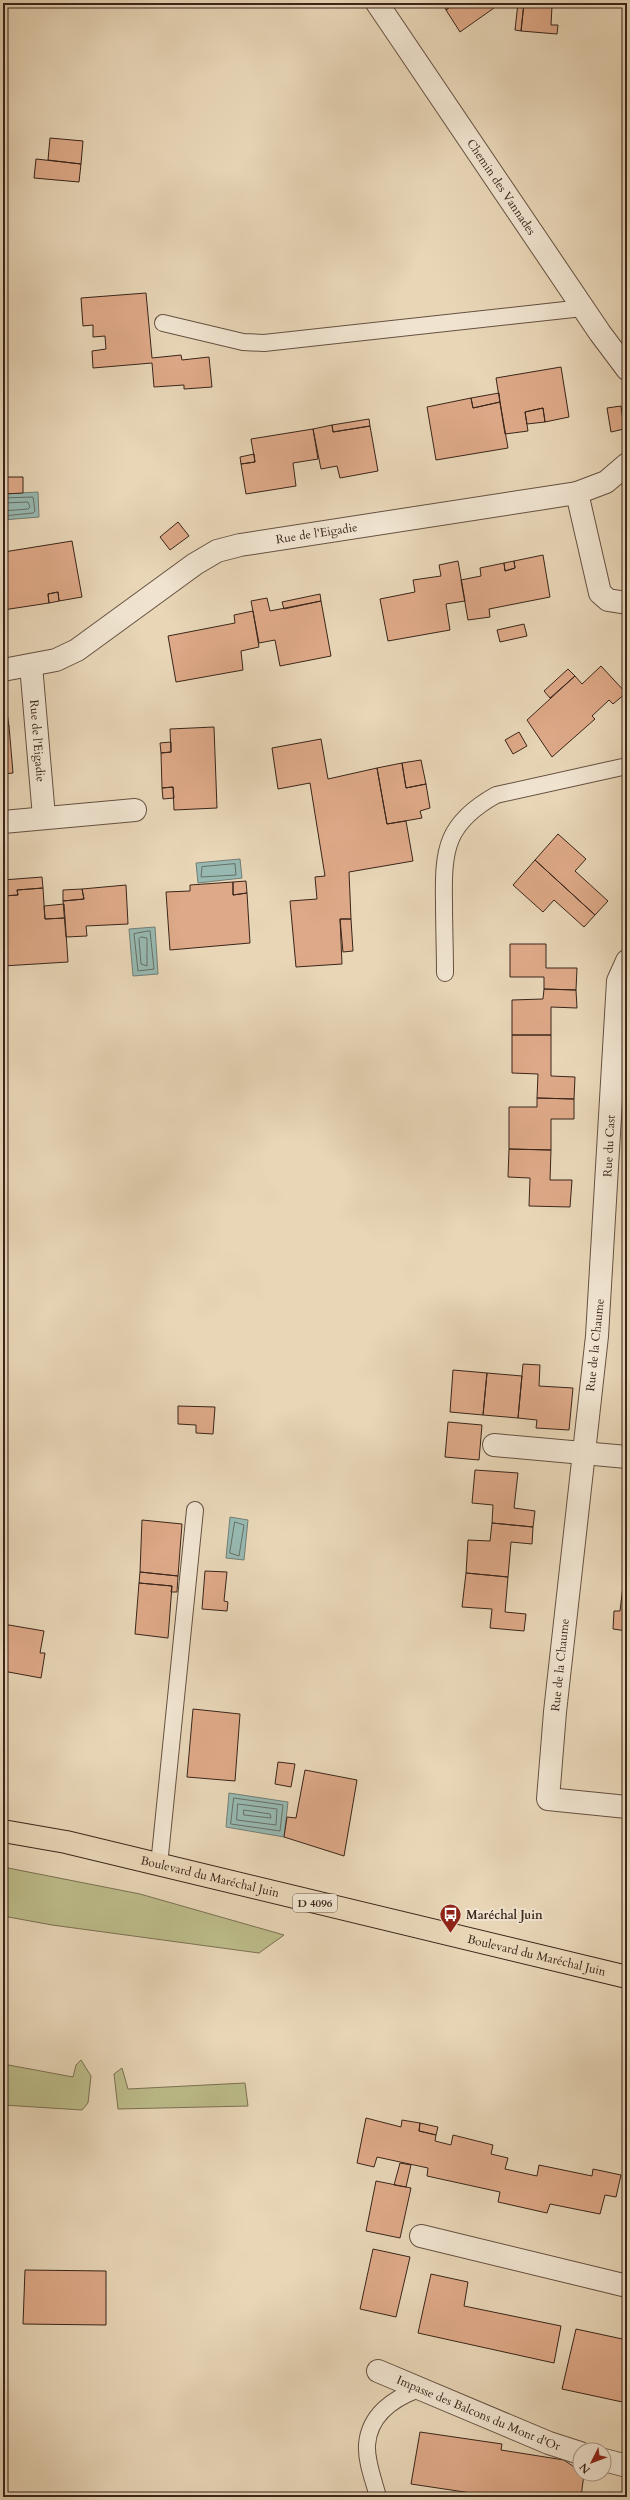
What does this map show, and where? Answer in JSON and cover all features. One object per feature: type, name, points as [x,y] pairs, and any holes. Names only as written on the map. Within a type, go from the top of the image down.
[{"type":"main road","name":"Boulevard du Maréchal Juin","points":[[3,1830],[66,1842],[627,1977]]},
{"type":"street","name":"Chemin des Vannades","points":[[377,3],[583,308],[627,369]]},
{"type":"street","name":"Rue de l'Eigadie","points":[[3,670],[56,660],[76,650],[195,564],[217,551],[240,545],[577,493],[606,482],[627,464]]},
{"type":"street","points":[[577,493],[600,593],[608,600],[627,602]]},
{"type":"street","name":"Rue de l'Eigadie","points":[[31,665],[44,817]]},
{"type":"street","points":[[3,822],[44,817],[135,810]]},
{"type":"street","name":"Rue du Cast","points":[[601,1284],[618,981],[627,961]]},
{"type":"street","name":"Rue de la Chaume","points":[[601,1284],[555,1712],[548,1799],[627,1807]]},
{"type":"street","points":[[494,1445],[627,1457]]},
{"type":"street","points":[[420,2236],[627,2286]]},
{"type":"street","name":"Impasse des Balcons du Mont d'Or","points":[[378,2371],[549,2443],[572,2450]]},
{"type":"street","points":[[612,2462],[627,2466]]},
{"type":"lane","points":[[163,323],[243,342],[264,343],[583,308]]},
{"type":"lane","points":[[445,973],[443,865],[449,842],[456,828],[482,803],[496,795],[627,766]]},
{"type":"lane","points":[[159,1865],[195,1510]]},
{"type":"lane","points":[[378,2497],[367,2445],[375,2420],[389,2403],[403,2394],[419,2389]]},
{"type":"green space","points":[[3,1867],[140,1894],[284,1935],[259,1953],[52,1925],[3,1916]]},
{"type":"green space","points":[[81,2060],[91,2076],[88,2103],[82,2110],[3,2105],[3,2064],[73,2077],[76,2065]]},
{"type":"green space","points":[[122,2068],[128,2089],[245,2083],[248,2106],[118,2109],[114,2074]]},
{"type":"water","points":[[38,492],[39,517],[3,520],[3,494]]},
{"type":"water","points":[[240,859],[242,878],[198,883],[196,863]]},
{"type":"water","points":[[155,927],[158,974],[133,976],[129,929]]},
{"type":"water","points":[[230,1517],[248,1520],[244,1560],[226,1558]]},
{"type":"water","points":[[229,1793],[288,1802],[284,1837],[226,1827]]},
{"type":"building","points":[[442,3],[447,3],[450,7],[446,10]]},
{"type":"building","points":[[447,3],[501,3],[460,32],[446,10],[450,7]]},
{"type":"building","points":[[518,3],[524,3],[521,31],[515,30]]},
{"type":"building","points":[[524,3],[552,6],[551,25],[558,25],[557,34],[521,31]]},
{"type":"building","points":[[50,138],[83,141],[81,164],[48,160]]},
{"type":"building","points":[[36,159],[81,164],[79,182],[34,178]]},
{"type":"building","points":[[146,293],[152,358],[181,355],[182,360],[209,357],[212,387],[184,389],[184,385],[154,387],[152,363],[93,368],[92,351],[106,349],[105,336],[93,337],[93,325],[83,326],[81,298]]},
{"type":"building","points":[[561,367],[569,417],[545,422],[543,408],[525,412],[528,431],[505,434],[496,378]]},
{"type":"building","points":[[499,393],[500,402],[473,408],[471,398]]},
{"type":"building","points":[[471,398],[473,408],[500,402],[508,448],[436,460],[427,407]]},
{"type":"building","points":[[621,406],[624,429],[611,432],[607,408]]},
{"type":"building","points":[[543,408],[545,422],[527,424],[525,412]]},
{"type":"building","points":[[369,419],[370,426],[333,432],[332,425]]},
{"type":"building","points":[[332,425],[333,432],[370,426],[378,471],[340,478],[337,466],[321,469],[313,429]]},
{"type":"building","points":[[313,429],[318,459],[293,463],[296,486],[246,494],[241,464],[255,462],[251,439]]},
{"type":"building","points":[[254,454],[255,462],[241,464],[240,457]]},
{"type":"building","points":[[3,477],[23,477],[23,493],[3,494]]},
{"type":"building","points":[[178,522],[189,536],[170,550],[160,537]]},
{"type":"building","points":[[627,527],[627,537],[622,531]]},
{"type":"building","points":[[72,541],[82,597],[59,601],[58,592],[48,594],[49,603],[3,610],[4,552]]},
{"type":"building","points":[[543,555],[550,597],[489,609],[490,617],[468,620],[461,580],[481,576],[480,568],[504,563],[505,571],[515,568],[514,561]]},
{"type":"building","points":[[458,561],[465,601],[446,604],[450,630],[388,641],[380,599],[415,592],[413,580],[441,576],[439,565]]},
{"type":"building","points":[[514,561],[515,568],[505,571],[504,563]]},
{"type":"building","points":[[58,592],[59,601],[49,603],[48,594]]},
{"type":"building","points":[[320,594],[321,601],[284,609],[282,602]]},
{"type":"building","points":[[267,598],[270,611],[321,601],[331,656],[280,666],[275,640],[259,643],[251,601]]},
{"type":"building","points":[[253,611],[259,647],[241,651],[243,670],[176,682],[168,636],[235,623],[234,615]]},
{"type":"building","points":[[524,624],[527,636],[500,642],[497,630]]},
{"type":"building","points":[[601,666],[626,693],[613,704],[609,700],[592,716],[595,719],[552,757],[527,720],[575,676],[582,684]]},
{"type":"building","points":[[568,669],[575,676],[550,698],[544,691]]},
{"type":"building","points":[[3,713],[7,713],[9,726],[3,727]]},
{"type":"building","points":[[9,726],[13,773],[3,774],[3,727]]},
{"type":"building","points":[[214,727],[217,808],[174,810],[173,787],[162,788],[161,753],[171,752],[170,729]]},
{"type":"building","points":[[519,732],[527,746],[513,754],[505,740]]},
{"type":"building","points":[[321,739],[328,779],[377,768],[387,824],[406,821],[413,861],[349,872],[351,919],[340,919],[342,964],[296,967],[290,901],[317,899],[315,877],[325,876],[310,783],[278,789],[272,748]]},
{"type":"building","points":[[171,742],[171,752],[161,753],[160,743]]},
{"type":"building","points":[[421,760],[426,784],[406,788],[402,763]]},
{"type":"building","points":[[402,763],[406,788],[426,784],[430,808],[420,811],[422,818],[387,824],[377,768]]},
{"type":"building","points":[[173,787],[174,798],[163,799],[162,788]]},
{"type":"building","points":[[558,834],[586,859],[575,871],[608,901],[595,915],[535,860]]},
{"type":"building","points":[[535,860],[595,915],[584,927],[554,900],[543,912],[513,885]]},
{"type":"building","points":[[42,877],[43,888],[17,890],[18,895],[3,896],[3,880]]},
{"type":"building","points":[[246,881],[247,893],[233,895],[233,882]]},
{"type":"building","points":[[233,882],[233,895],[247,893],[250,943],[170,950],[166,892],[190,891],[190,885]]},
{"type":"building","points":[[126,885],[128,924],[86,926],[87,936],[66,937],[63,901],[84,899],[82,889]]},
{"type":"building","points":[[43,888],[45,919],[65,918],[68,962],[3,966],[3,896],[18,895],[17,890]]},
{"type":"building","points":[[82,889],[84,899],[63,901],[63,890]]},
{"type":"building","points":[[64,904],[65,918],[45,919],[44,906]]},
{"type":"building","points":[[340,919],[351,919],[353,951],[343,952]]},
{"type":"building","points":[[510,944],[546,944],[546,968],[577,968],[576,990],[544,989],[544,977],[510,977]]},
{"type":"building","points":[[544,989],[576,990],[577,1008],[551,1007],[551,1035],[512,1035],[512,1000],[543,999]]},
{"type":"building","points":[[512,1035],[551,1035],[551,1076],[575,1077],[574,1099],[537,1098],[538,1074],[512,1073]]},
{"type":"building","points":[[537,1098],[574,1099],[574,1119],[551,1119],[551,1150],[509,1149],[509,1107],[537,1107]]},
{"type":"building","points":[[509,1149],[551,1150],[550,1180],[572,1180],[570,1207],[529,1206],[530,1178],[508,1177]]},
{"type":"building","points":[[523,1364],[540,1365],[539,1386],[573,1388],[569,1430],[536,1428],[537,1420],[518,1418]]},
{"type":"building","points":[[453,1370],[487,1373],[483,1415],[450,1412]]},
{"type":"building","points":[[487,1373],[522,1376],[518,1418],[483,1415]]},
{"type":"building","points":[[178,1406],[215,1407],[213,1434],[196,1433],[196,1425],[178,1424]]},
{"type":"building","points":[[448,1422],[482,1425],[479,1460],[445,1457]]},
{"type":"building","points":[[475,1470],[518,1473],[514,1508],[535,1511],[533,1527],[492,1523],[493,1505],[472,1503]]},
{"type":"building","points":[[142,1520],[182,1524],[178,1576],[140,1572]]},
{"type":"building","points":[[492,1523],[533,1527],[532,1544],[511,1542],[508,1577],[466,1573],[468,1540],[490,1541]]},
{"type":"building","points":[[627,1552],[627,1631],[613,1629],[614,1611],[620,1611]]},
{"type":"building","points":[[205,1571],[227,1572],[224,1601],[228,1602],[227,1611],[202,1609]]},
{"type":"building","points":[[140,1572],[178,1576],[177,1592],[171,1592],[172,1586],[139,1583]]},
{"type":"building","points":[[466,1573],[508,1577],[505,1612],[526,1614],[524,1631],[490,1628],[492,1609],[462,1607]]},
{"type":"building","points":[[139,1583],[172,1586],[168,1638],[135,1634]]},
{"type":"building","points":[[3,1624],[44,1631],[40,1653],[45,1653],[41,1678],[3,1671]]},
{"type":"building","points":[[193,1709],[240,1714],[235,1781],[187,1777]]},
{"type":"building","points":[[627,1733],[627,1752],[625,1751]]},
{"type":"building","points":[[278,1762],[295,1764],[291,1787],[275,1784]]},
{"type":"building","points":[[305,1770],[357,1780],[344,1856],[284,1837],[287,1817],[296,1818]]},
{"type":"building","points":[[366,2118],[401,2127],[402,2120],[420,2123],[419,2131],[436,2135],[435,2141],[451,2145],[453,2135],[493,2145],[491,2154],[508,2158],[505,2169],[537,2176],[539,2165],[592,2176],[593,2169],[621,2175],[616,2197],[605,2195],[600,2214],[550,2204],[547,2213],[498,2202],[500,2192],[427,2176],[428,2168],[377,2157],[374,2167],[357,2163]]},
{"type":"building","points":[[420,2123],[438,2127],[436,2135],[419,2131]]},
{"type":"building","points":[[400,2163],[411,2165],[406,2187],[394,2185]]},
{"type":"building","points":[[376,2181],[411,2188],[400,2238],[366,2231]]},
{"type":"building","points":[[373,2249],[410,2257],[396,2317],[360,2309]]},
{"type":"building","points":[[25,2270],[106,2271],[106,2325],[23,2324]]},
{"type":"building","points":[[431,2274],[468,2282],[464,2306],[561,2326],[554,2363],[418,2333]]},
{"type":"building","points":[[576,2329],[627,2340],[627,2403],[562,2389]]},
{"type":"building","points":[[420,2432],[502,2444],[501,2450],[564,2460],[572,2466],[572,2482],[583,2482],[581,2497],[498,2497],[411,2484]]},
{"type":"place","name":"Maréchal Juin","points":[[450,1934]]}]
